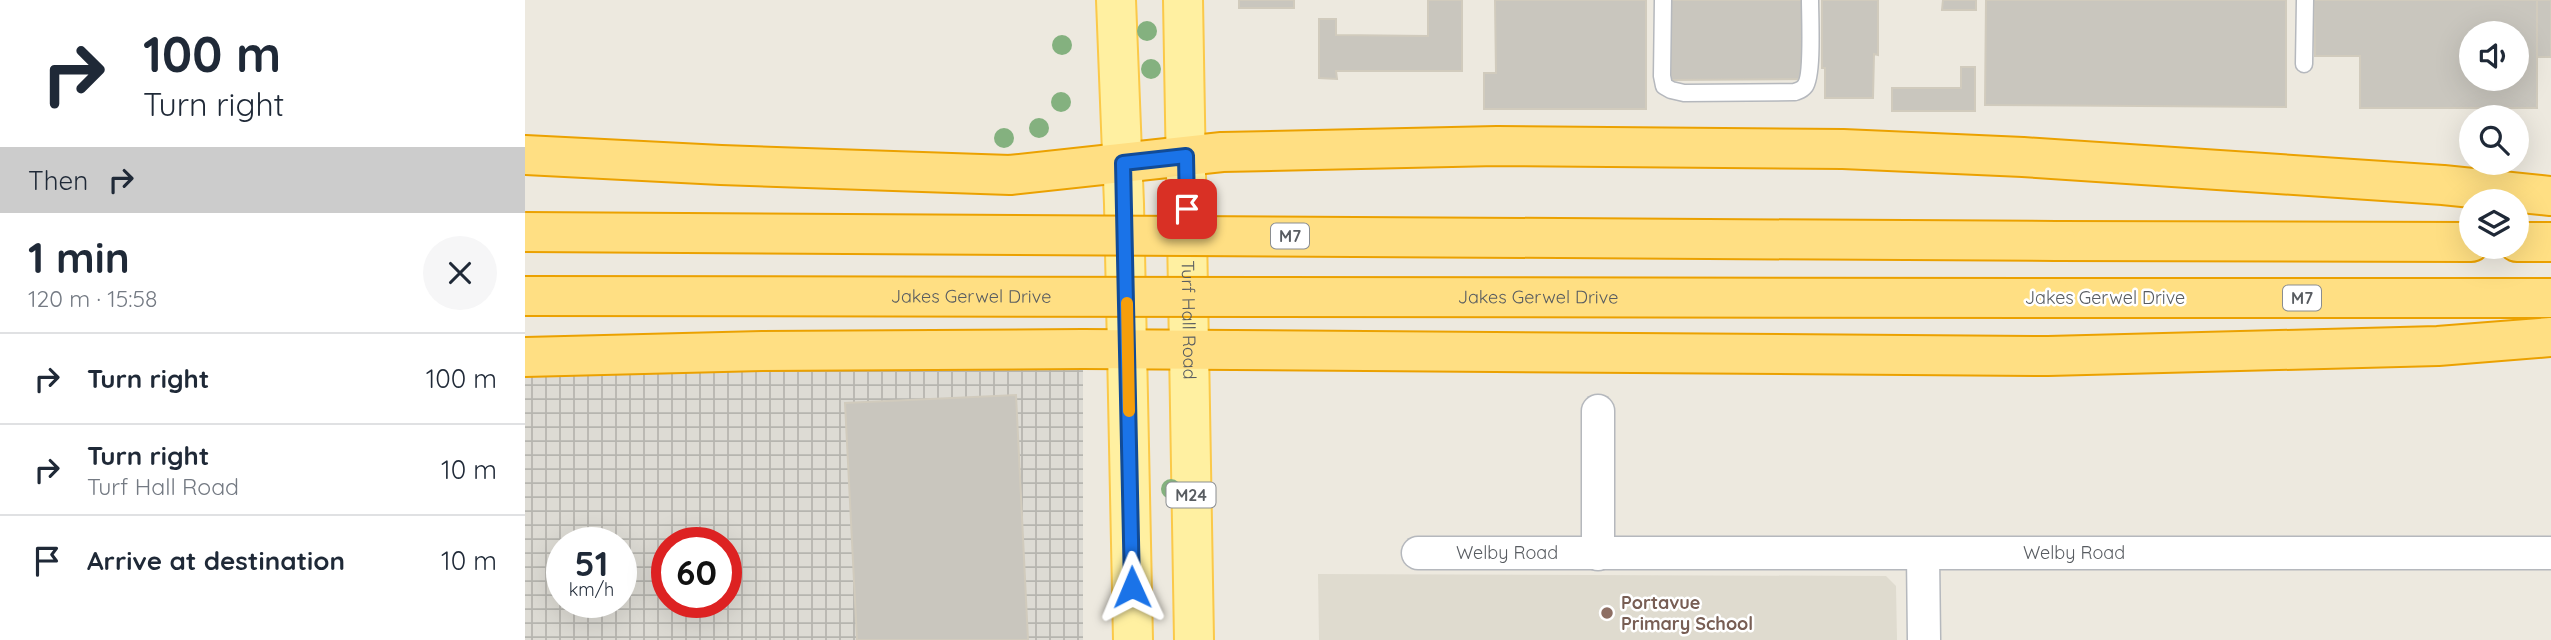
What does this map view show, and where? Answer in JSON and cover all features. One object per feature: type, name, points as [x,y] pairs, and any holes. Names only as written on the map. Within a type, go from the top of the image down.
[{"type":"highway","points":[[525,155],[1010,176],[1222,152],[1497,146],[1843,149],[2443,185],[2551,196]]},
{"type":"highway","name":"M7","points":[[525,232],[2459,242]]},
{"type":"highway","points":[[2529,242],[2551,242]]},
{"type":"highway","name":"Jakes Gerwel Drive","points":[[525,296],[2551,298]]},
{"type":"highway","points":[[525,357],[762,351],[1128,349],[2048,356],[2438,346],[2551,337]]},
{"type":"main road","points":[[1116,0],[1128,349],[1133,640]]},
{"type":"main road","name":"Turf Hall Road","points":[[1183,0],[1194,640]]},
{"type":"street","points":[[1598,411],[1598,554]]},
{"type":"street","name":"Welby Road","points":[[1418,553],[2551,552]]},
{"type":"street","points":[[1923,554],[1924,640]]},
{"type":"lane","points":[[1663,0],[1664,86],[1683,93],[1802,90],[1807,84],[1809,71],[1810,0]]},
{"type":"lane","points":[[2304,64],[2305,0]]},
{"type":"shaded area","points":[[525,344],[1083,349],[1083,640],[525,640]]},
{"type":"shaded area","name":"Portavue Primary School","points":[[1318,574],[1886,576],[1896,586],[1897,640],[1319,640]]},
{"type":"building","points":[[1239,0],[1294,0],[1294,8],[1239,8]]},
{"type":"building","points":[[1428,0],[1462,0],[1462,71],[1336,71],[1337,79],[1319,78],[1319,19],[1336,19],[1336,35],[1428,36]]},
{"type":"building","points":[[1495,0],[1646,0],[1646,109],[1484,109],[1484,73],[1496,73]]},
{"type":"building","points":[[1671,0],[1806,0],[1806,79],[1671,80]]},
{"type":"building","points":[[1822,0],[1878,0],[1878,55],[1874,54],[1873,98],[1825,98]]},
{"type":"building","points":[[1943,0],[1976,0],[1976,10],[1942,10]]},
{"type":"building","points":[[1986,0],[2286,0],[2286,107],[1985,105]]},
{"type":"building","points":[[2314,0],[2537,0],[2537,108],[2529,108],[2529,105],[2459,105],[2459,108],[2360,108],[2360,56],[2315,56]]},
{"type":"building","points":[[2537,0],[2551,0],[2551,57],[2537,57]]},
{"type":"building","points":[[1961,67],[1975,67],[1975,111],[1892,111],[1892,88],[1961,88]]},
{"type":"building","points":[[1016,395],[1028,640],[857,640],[845,403]]},
{"type":"slow traffic","points":[[1127,303],[1129,411]]},
{"type":"place","name":"Portavue Primary School","points":[[1607,613]]},
{"type":"route","points":[[1132,587],[1123,163],[1186,156],[1187,209]]}]
